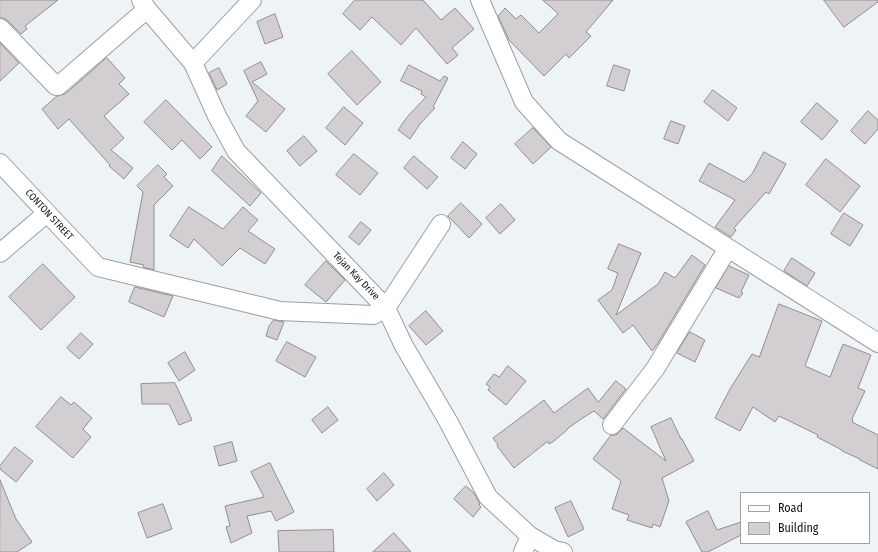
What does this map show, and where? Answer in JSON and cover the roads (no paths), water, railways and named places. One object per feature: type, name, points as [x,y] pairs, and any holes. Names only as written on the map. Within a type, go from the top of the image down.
[{"type":"street","points":[[193,63],[252,0]]},
{"type":"street","points":[[480,0],[524,102],[559,141],[878,343]]},
{"type":"street","points":[[0,28],[56,86],[58,86],[144,4]]},
{"type":"street","name":"Tejan Kay Drive","points":[[144,4],[193,63],[217,116],[236,151],[386,308],[404,346],[448,421],[488,497],[527,544],[563,552]]},
{"type":"street","name":"CONTON STREET","points":[[0,163],[98,267],[280,311],[373,315],[386,308]]},
{"type":"street","points":[[0,253],[47,213]]},
{"type":"street","points":[[386,308],[441,224]]},
{"type":"street","points":[[612,425],[655,369],[728,248]]}]
